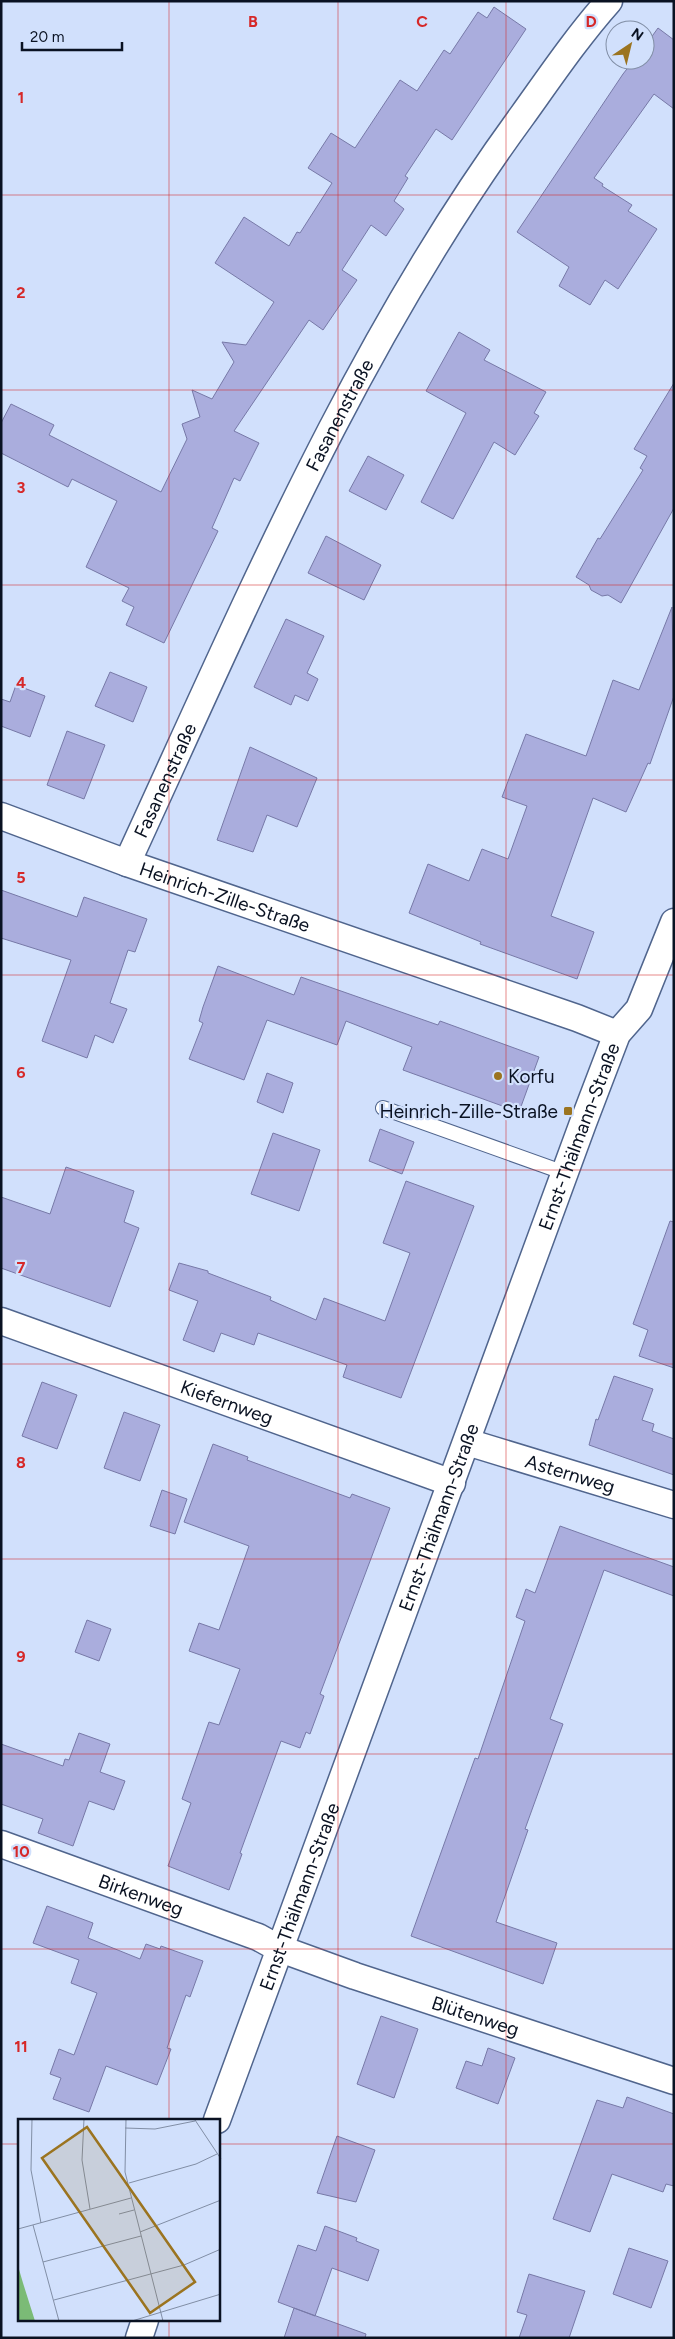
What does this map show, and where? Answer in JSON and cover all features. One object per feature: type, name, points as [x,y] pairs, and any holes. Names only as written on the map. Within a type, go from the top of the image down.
[{"type":"street","name":"Fasanenstraße","points":[[127,863],[296,498],[397,308],[485,166],[585,29],[609,1]]},
{"type":"street","name":"Heinrich-Zille-Straße","points":[[1,816],[127,863],[577,1018],[617,1034]]},
{"type":"street","name":"Ernst-Thälmann-Straße","points":[[216,2119],[617,1034],[639,1009],[674,922]]},
{"type":"street","name":"Kiefernweg","points":[[1,1321],[452,1483]]},
{"type":"street","name":"Asternweg","points":[[467,1442],[674,1505]]},
{"type":"street","name":"Birkenweg","points":[[1,1844],[258,1937],[278,1948]]},
{"type":"street","name":"Blütenweg","points":[[278,1948],[355,1976],[674,2081]]},
{"type":"street","points":[[139,2338],[144,2322]]},
{"type":"lane","points":[[383,1108],[565,1172]]},
{"type":"building","points":[[494,7],[526,29],[452,140],[436,129],[405,176],[408,178],[394,201],[404,209],[386,236],[371,225],[342,270],[357,280],[323,330],[309,320],[234,431],[259,443],[240,481],[234,478],[212,528],[218,531],[164,643],[126,625],[134,607],[122,601],[129,588],[86,567],[117,501],[72,479],[68,487],[1,453],[1,423],[11,404],[54,425],[49,435],[161,492],[187,439],[182,424],[200,417],[192,390],[212,399],[234,362],[222,342],[246,345],[274,302],[215,263],[244,217],[289,246],[297,232],[300,233],[332,183],[308,168],[331,133],[355,148],[400,80],[417,91],[444,50],[450,54],[478,12],[487,18]]},
{"type":"building","points":[[658,28],[674,40],[674,109],[654,94],[594,178],[603,184],[602,186],[632,205],[628,211],[657,229],[618,289],[605,280],[590,305],[559,286],[569,267],[517,232],[626,70],[655,70],[655,32]]},
{"type":"building","points":[[459,332],[490,350],[484,360],[546,392],[534,413],[539,416],[515,455],[494,442],[453,519],[421,502],[466,413],[426,391]]},
{"type":"building","points":[[674,383],[674,508],[621,603],[608,595],[602,596],[591,590],[589,585],[576,577],[598,538],[600,539],[643,470],[640,468],[647,456],[634,449]]},
{"type":"building","points":[[368,456],[404,475],[386,510],[349,491]]},
{"type":"building","points":[[326,536],[381,565],[364,600],[308,573]]},
{"type":"building","points":[[672,607],[674,696],[650,764],[648,763],[626,812],[593,798],[551,916],[594,932],[577,979],[480,944],[481,942],[409,913],[428,864],[469,881],[482,849],[508,859],[527,806],[502,797],[526,734],[586,756],[613,680],[639,690]]},
{"type":"building","points":[[286,619],[324,636],[307,673],[318,679],[308,701],[295,695],[291,705],[254,687]]},
{"type":"building","points":[[110,672],[147,687],[133,722],[95,706]]},
{"type":"building","points":[[16,685],[45,696],[30,737],[1,726],[1,699],[10,702]]},
{"type":"building","points":[[67,731],[105,745],[84,799],[47,785]]},
{"type":"building","points":[[250,747],[317,778],[297,827],[267,815],[253,852],[217,840]]},
{"type":"building","points":[[1,890],[77,917],[84,897],[147,919],[135,952],[128,950],[110,1003],[127,1009],[113,1043],[95,1035],[87,1058],[42,1041],[71,960],[1,938]]},
{"type":"building","points":[[218,966],[294,995],[301,977],[438,1025],[440,1021],[539,1057],[519,1112],[403,1070],[412,1047],[346,1021],[337,1045],[267,1020],[244,1080],[189,1059],[203,1023],[199,1021]]},
{"type":"building","points":[[267,1073],[293,1083],[283,1113],[257,1102]]},
{"type":"building","points":[[380,1129],[414,1142],[402,1174],[369,1161]]},
{"type":"building","points":[[273,1133],[320,1150],[299,1211],[251,1194]]},
{"type":"building","points":[[66,1167],[134,1191],[124,1222],[139,1228],[110,1307],[1,1268],[1,1197],[50,1214]]},
{"type":"building","points":[[406,1181],[474,1206],[401,1398],[343,1377],[347,1365],[258,1333],[254,1345],[221,1333],[214,1352],[183,1340],[198,1301],[169,1290],[179,1263],[208,1271],[208,1273],[271,1297],[270,1300],[316,1320],[324,1298],[385,1321],[410,1253],[383,1243]]},
{"type":"building","points":[[670,1221],[674,1222],[674,1368],[639,1356],[648,1330],[633,1324]]},
{"type":"building","points":[[614,1376],[653,1389],[642,1420],[654,1424],[652,1431],[674,1439],[674,1475],[589,1445],[596,1419],[598,1420]]},
{"type":"building","points":[[42,1382],[77,1395],[57,1449],[22,1436]]},
{"type":"building","points":[[124,1412],[160,1425],[140,1481],[104,1468]]},
{"type":"building","points":[[213,1444],[248,1457],[247,1460],[350,1498],[352,1494],[390,1508],[320,1694],[324,1696],[310,1734],[306,1732],[300,1748],[281,1741],[240,1853],[242,1854],[229,1890],[168,1866],[191,1803],[182,1799],[209,1722],[219,1725],[240,1669],[189,1651],[199,1623],[219,1630],[249,1546],[184,1522]]},
{"type":"building","points":[[162,1490],[187,1499],[175,1534],[150,1526]]},
{"type":"building","points":[[560,1526],[674,1567],[674,1596],[604,1570],[550,1719],[563,1724],[525,1829],[528,1830],[496,1922],[557,1943],[543,1984],[411,1936],[475,1758],[478,1759],[525,1621],[516,1617],[526,1589],[535,1593]]},
{"type":"building","points":[[87,1620],[111,1629],[99,1661],[75,1652]]},
{"type":"building","points":[[79,1733],[110,1744],[100,1772],[125,1781],[114,1810],[89,1801],[73,1846],[38,1833],[43,1819],[1,1804],[1,1744],[63,1766],[65,1759],[69,1760]]},
{"type":"building","points":[[47,1906],[93,1923],[88,1938],[140,1959],[146,1944],[160,1949],[161,1946],[203,1961],[190,1997],[186,1995],[167,2048],[171,2049],[157,2085],[106,2066],[89,2112],[53,2099],[61,2078],[50,2074],[59,2049],[74,2055],[97,1993],[71,1983],[79,1960],[33,1943]]},
{"type":"building","points":[[381,2016],[418,2029],[394,2098],[357,2084]]},
{"type":"building","points":[[488,2048],[515,2058],[498,2104],[456,2088],[466,2061],[482,2066]]},
{"type":"building","points":[[627,2097],[674,2114],[674,2186],[666,2184],[663,2192],[612,2174],[590,2232],[553,2219],[597,2100],[623,2108]]},
{"type":"building","points":[[337,2136],[375,2150],[356,2202],[317,2193]]},
{"type":"building","points":[[325,2226],[357,2238],[356,2241],[379,2250],[368,2281],[332,2268],[315,2316],[278,2302],[298,2245],[316,2251]]},
{"type":"building","points":[[629,2248],[668,2261],[651,2308],[613,2294]]},
{"type":"building","points":[[529,2274],[585,2291],[569,2338],[519,2338],[527,2315],[517,2312]]},
{"type":"building","points":[[294,2308],[366,2334],[365,2338],[284,2338]]},
{"type":"place","name":"Korfu","points":[[498,1076]]},
{"type":"place","name":"Heinrich-Zille-Straße","points":[[568,1111]]}]
